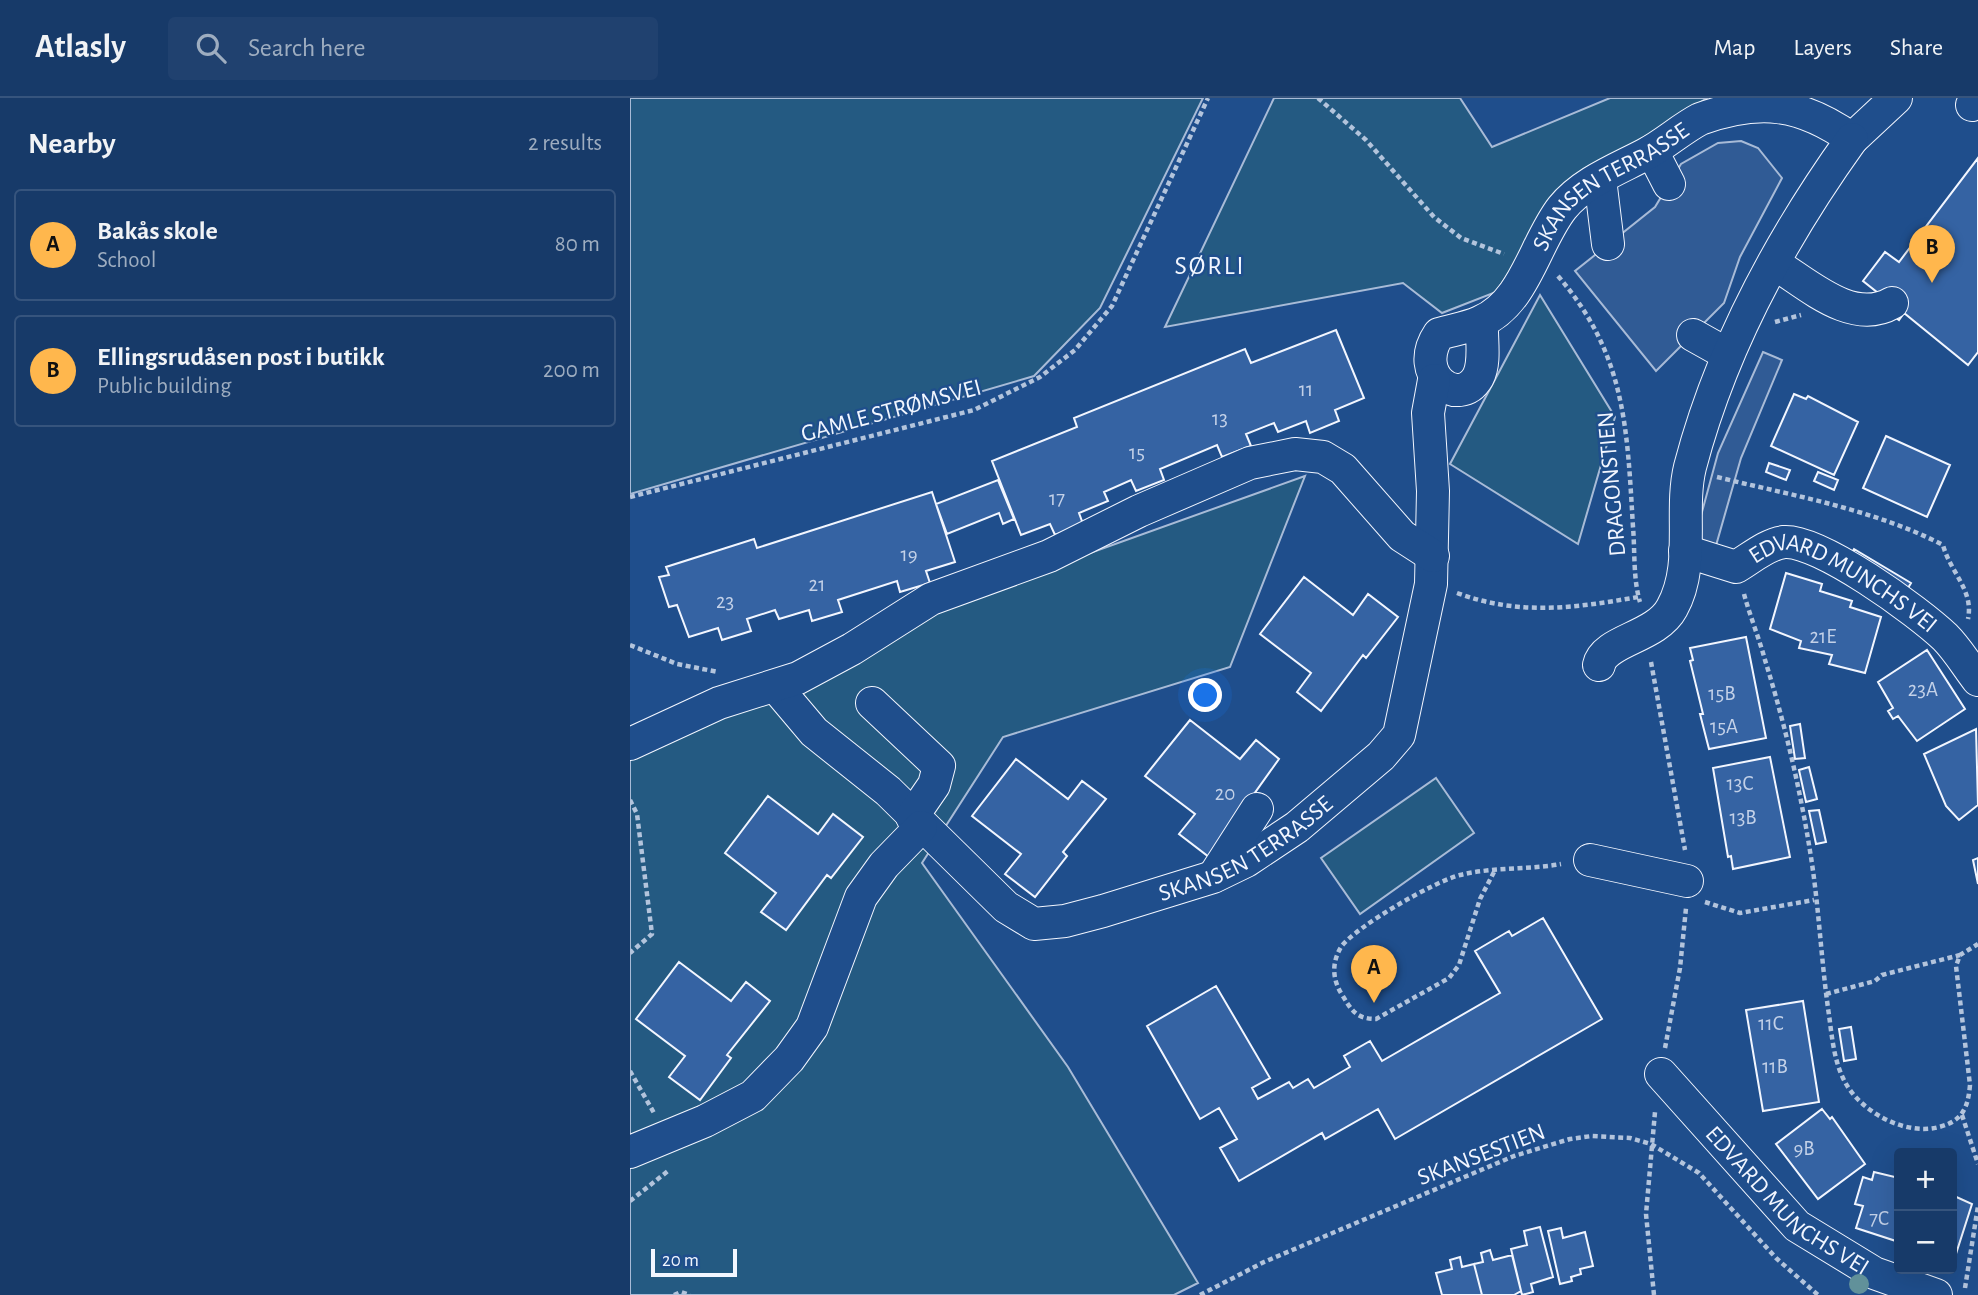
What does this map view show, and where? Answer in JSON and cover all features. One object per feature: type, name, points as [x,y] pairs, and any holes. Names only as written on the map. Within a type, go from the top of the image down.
[{"type":"lane","points":[[1600,664],[1603,656],[1617,645],[1646,634],[1659,625],[1673,607],[1681,586],[1689,470],[1730,346],[1792,229],[1852,139],[1896,98]]},
{"type":"lane","name":"SKANSEN TERRASSE","points":[[776,687],[814,732],[888,791],[1006,907],[1034,924],[1065,921],[1213,877],[1246,861],[1297,827],[1392,745],[1404,720],[1432,570],[1428,413],[1434,380],[1430,354],[1439,334],[1482,322],[1511,299],[1562,208],[1584,187],[1652,151],[1700,119],[1730,105],[1783,102],[1805,108],[1852,139]]},
{"type":"lane","points":[[1652,151],[1669,184]]},
{"type":"lane","points":[[1600,179],[1608,244]]},
{"type":"lane","points":[[1774,264],[1832,299],[1861,312],[1892,303]]},
{"type":"lane","points":[[1434,380],[1442,387],[1462,389],[1477,379],[1482,362],[1482,322]]},
{"type":"lane","points":[[1693,335],[1730,346]]},
{"type":"lane","points":[[630,744],[719,703],[776,687],[852,649],[931,599],[1049,556],[1139,511],[1250,463],[1295,453],[1323,457],[1343,469],[1432,570]]},
{"type":"lane","name":"EDVARD MUNCHS VEI","points":[[1685,551],[1735,566],[1774,545],[1798,543],[1811,547],[1906,605],[1955,649],[1978,680]]},
{"type":"lane","points":[[630,1152],[665,1135],[705,1121],[753,1096],[789,1059],[812,1027],[862,897],[917,822],[939,766],[872,703]]},
{"type":"lane","points":[[1213,877],[1257,809]]},
{"type":"lane","points":[[1590,860],[1693,890]]},
{"type":"lane","name":"EDVARD MUNCHS VEI","points":[[1661,1074],[1797,1226],[1874,1273],[1936,1295]]},
{"type":"path","name":"GAMLE STRØMSVEI","points":[[630,497],[974,410],[1040,377],[1075,349],[1112,306],[1208,98]]},
{"type":"path","points":[[1318,98],[1366,139],[1434,217],[1461,238],[1504,254]]},
{"type":"path","name":"DRAGONSTIEN","points":[[1555,273],[1578,300],[1600,337],[1625,411],[1638,597],[1646,634]]},
{"type":"path","points":[[1730,346],[1818,310],[1832,299]]},
{"type":"path","points":[[1689,470],[1856,510],[1916,531],[1943,545],[1947,562],[1968,597],[1967,622],[1955,649]]},
{"type":"path","points":[[1735,566],[1781,716],[1810,851],[1835,1055],[1845,1082],[1871,1111],[1902,1126],[1919,1129],[1943,1126],[1962,1115],[1968,1102],[1970,1085],[1956,966],[1961,955]]},
{"type":"path","points":[[1432,570],[1507,606],[1551,610],[1638,597]]},
{"type":"path","points":[[630,645],[677,664],[726,674]]},
{"type":"path","points":[[630,800],[638,814],[652,934],[630,953]]},
{"type":"path","points":[[1494,872],[1480,899],[1459,965],[1449,978],[1376,1019],[1363,1019],[1353,1013],[1336,984],[1334,967],[1342,946],[1382,916],[1433,884],[1461,874],[1590,860]]},
{"type":"path","points":[[1693,890],[1726,911],[1740,913],[1814,900]]},
{"type":"path","points":[[1826,994],[1875,981],[1882,975],[1961,955],[1978,944]]},
{"type":"path","points":[[630,1071],[665,1135]]},
{"type":"path","points":[[1962,1115],[1978,1164]]},
{"type":"path","name":"SKANSESTIEN","points":[[1200,1295],[1264,1262],[1539,1146],[1592,1136],[1630,1138],[1651,1144],[1699,1173],[1776,1258],[1818,1295]]},
{"type":"path","points":[[1651,1144],[1646,1214],[1654,1295]]},
{"type":"path","points":[[1963,1295],[1978,1206]]},
{"type":"path","points":[[674,1295],[681,1292],[690,1295]]},
{"type":"shaded area","points":[[630,98],[1203,98],[1100,308],[1034,376],[630,494]]},
{"type":"shaded area","points":[[1274,98],[1460,98],[1492,147],[1610,98],[1707,98],[1562,192],[1496,292],[1442,313],[1403,283],[1165,327]]},
{"type":"shaded area","points":[[1741,141],[1758,148],[1782,178],[1740,257],[1724,303],[1656,371],[1575,271],[1655,207],[1681,164],[1718,143]]},
{"type":"shaded area","points":[[1540,295],[1615,417],[1578,544],[1450,464]]},
{"type":"shaded area","points":[[1763,352],[1782,360],[1741,458],[1715,549],[1693,545],[1718,453]]},
{"type":"shaded area","points":[[1305,476],[1230,667],[1003,737],[922,863],[1068,1067],[1198,1283],[1174,1295],[630,1295],[630,736],[1051,567]]},
{"type":"shaded area","points":[[1436,778],[1474,833],[1360,914],[1321,858]]},
{"type":"building","points":[[1978,158],[1978,352],[1968,365],[1904,313],[1899,320],[1872,300],[1878,293],[1863,281],[1885,252],[1899,262]]},
{"type":"building","points":[[1336,330],[1364,398],[1335,410],[1339,421],[1310,433],[1306,421],[1278,432],[1274,423],[1246,434],[1251,446],[1222,457],[1217,445],[1160,469],[1164,480],[1136,491],[1131,480],[1104,492],[1108,501],[1079,513],[1083,524],[1055,535],[1050,524],[1021,535],[992,461],[1077,427],[1074,418],[1245,349],[1251,363]]},
{"type":"building","points":[[1794,394],[1806,399],[1808,396],[1858,422],[1834,475],[1771,446]]},
{"type":"building","points":[[1886,436],[1950,465],[1927,517],[1863,488]]},
{"type":"building","points":[[1769,463],[1790,470],[1786,480],[1766,472]]},
{"type":"building","points":[[1818,472],[1838,480],[1834,490],[1814,481]]},
{"type":"building","points":[[998,480],[1014,519],[1003,524],[999,513],[947,534],[936,504]]},
{"type":"building","points":[[932,492],[955,562],[926,571],[930,583],[900,592],[897,581],[838,600],[842,612],[812,621],[809,610],[779,619],[775,610],[747,619],[751,631],[722,640],[718,628],[689,637],[677,605],[669,607],[659,577],[669,575],[666,567],[754,539],[757,548]]},
{"type":"building","points":[[1854,549],[1911,583],[1905,593],[1848,559]]},
{"type":"building","points":[[1786,573],[1822,584],[1820,591],[1852,601],[1850,607],[1881,617],[1865,673],[1829,664],[1832,655],[1799,648],[1801,641],[1770,629]]},
{"type":"building","points":[[1304,577],[1353,615],[1368,594],[1398,617],[1366,658],[1363,655],[1321,711],[1297,692],[1311,673],[1260,634]]},
{"type":"building","points":[[1746,637],[1766,738],[1709,749],[1690,661],[1693,660],[1690,648]]},
{"type":"building","points":[[1927,650],[1965,709],[1917,741],[1898,716],[1893,719],[1888,711],[1893,708],[1878,682]]},
{"type":"building","points":[[1190,720],[1240,759],[1256,740],[1279,759],[1209,857],[1179,834],[1195,814],[1145,776]]},
{"type":"building","points":[[1800,724],[1805,758],[1795,759],[1790,726]]},
{"type":"building","points":[[1976,729],[1978,805],[1959,820],[1946,806],[1924,754]]},
{"type":"building","points":[[1770,757],[1790,857],[1733,869],[1731,856],[1728,857],[1713,768]]},
{"type":"building","points":[[1016,759],[1068,799],[1082,781],[1106,799],[1063,852],[1067,856],[1035,897],[1005,874],[1021,854],[972,816]]},
{"type":"building","points":[[1809,767],[1817,799],[1806,802],[1799,770]]},
{"type":"building","points":[[768,796],[818,834],[833,814],[863,837],[831,878],[827,875],[786,930],[761,912],[776,893],[725,853]]},
{"type":"building","points":[[1819,810],[1826,842],[1816,844],[1809,811]]},
{"type":"building","points":[[1978,858],[1978,884],[1973,860]]},
{"type":"building","points":[[1543,918],[1602,1019],[1395,1139],[1378,1109],[1325,1139],[1322,1133],[1239,1181],[1220,1148],[1237,1139],[1219,1108],[1200,1119],[1147,1026],[1216,986],[1270,1078],[1252,1088],[1258,1099],[1289,1082],[1293,1088],[1308,1079],[1314,1088],[1350,1067],[1344,1056],[1370,1041],[1382,1061],[1500,993],[1475,951],[1509,931],[1512,936]]},
{"type":"building","points":[[679,962],[731,1001],[746,982],[770,1001],[727,1055],[731,1058],[700,1100],[669,1077],[685,1056],[636,1019]]},
{"type":"building","points":[[1803,1001],[1819,1102],[1763,1111],[1746,1010]]},
{"type":"building","points":[[1851,1027],[1856,1059],[1844,1061],[1839,1029]]},
{"type":"building","points":[[1822,1109],[1830,1119],[1832,1117],[1865,1164],[1818,1199],[1776,1144]]},
{"type":"building","points":[[1874,1172],[1894,1177],[1894,1240],[1856,1228],[1863,1206],[1855,1204],[1863,1177],[1872,1180]]},
{"type":"building","points":[[1957,1197],[1972,1204],[1957,1251]]},
{"type":"building","points":[[1540,1227],[1553,1277],[1531,1284],[1533,1292],[1522,1295],[1511,1249],[1527,1245],[1524,1231]]},
{"type":"building","points":[[1561,1228],[1563,1238],[1585,1232],[1593,1266],[1580,1269],[1581,1274],[1571,1277],[1572,1281],[1560,1284],[1548,1231]]},
{"type":"building","points":[[1490,1250],[1493,1260],[1512,1255],[1521,1291],[1514,1295],[1482,1295],[1474,1264],[1483,1262],[1481,1253]]},
{"type":"building","points":[[1460,1257],[1462,1267],[1474,1264],[1482,1295],[1442,1295],[1436,1273],[1452,1269],[1450,1260]]},
{"type":"place","name":"Ellingsrudåsen post i butikk","points":[[1932,283]]},
{"type":"place","name":"Bakås skole","points":[[1374,1003]]},
{"type":"district","name":"SØRLI","points":[[1210,265]]}]
